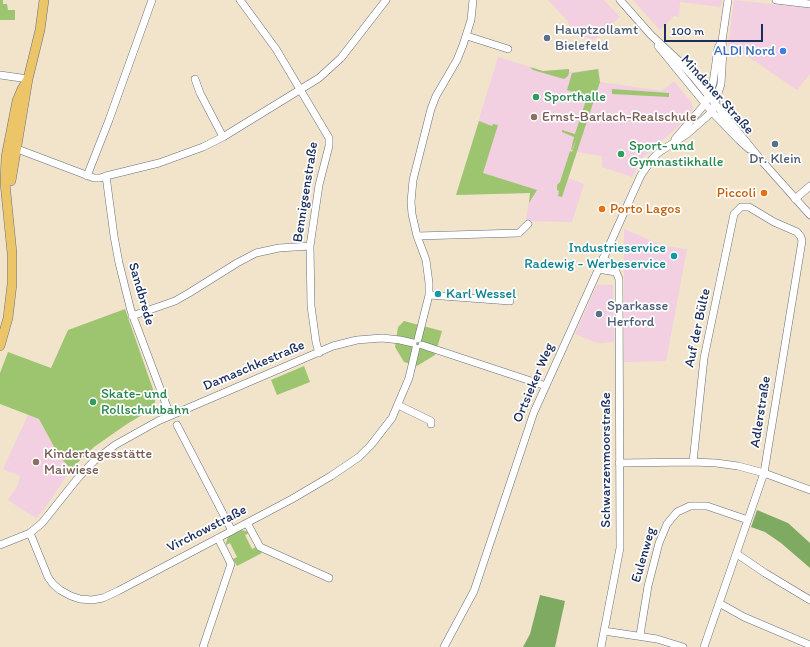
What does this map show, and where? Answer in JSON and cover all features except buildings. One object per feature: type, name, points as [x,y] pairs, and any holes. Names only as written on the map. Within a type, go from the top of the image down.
[{"type":"main road","points":[[0,346],[8,318],[12,284],[9,219],[12,147],[40,30],[44,0]]},
{"type":"street","points":[[87,176],[109,120],[152,0]]},
{"type":"street","name":"Bennigsenstraße","points":[[240,0],[276,49],[329,138],[329,146],[319,185],[310,246],[311,306],[319,353]]},
{"type":"street","points":[[12,147],[87,176],[99,174],[106,176],[159,163],[203,147],[223,137],[319,78],[341,58],[386,0]]},
{"type":"street","name":"Virchowstraße","points":[[30,533],[44,568],[53,584],[60,590],[80,599],[92,600],[103,598],[247,524],[331,476],[359,457],[382,433],[392,418],[409,378],[429,295],[428,271],[412,214],[413,180],[426,124],[436,96],[457,60],[471,20],[473,0]]},
{"type":"street","name":"Mindener Straße","points":[[620,0],[642,25],[679,61],[761,160],[810,215]]},
{"type":"street","points":[[722,41],[728,0]]},
{"type":"street","points":[[776,0],[810,4]]},
{"type":"street","name":"Mindener Straße","points":[[642,25],[672,65],[712,112],[761,160]]},
{"type":"street","points":[[466,36],[508,49]]},
{"type":"street","name":"Ortsieker Weg","points":[[672,143],[705,104],[714,83],[718,48],[722,41]]},
{"type":"street","name":"Ortsieker Weg","points":[[444,647],[474,591],[527,431],[643,171],[653,158],[672,143],[687,134],[712,112],[719,92],[722,74],[722,41]]},
{"type":"street","points":[[0,75],[28,79]]},
{"type":"street","points":[[195,78],[200,93],[223,137]]},
{"type":"street","name":"Sandbrede","points":[[106,176],[119,263],[132,316],[170,415]]},
{"type":"street","points":[[795,199],[810,186]]},
{"type":"street","name":"Auf der Bülte","points":[[693,462],[704,358],[734,214],[738,209],[745,206]]},
{"type":"street","name":"Adlerstraße","points":[[704,647],[764,473],[802,240],[797,232],[774,222],[750,207],[745,206]]},
{"type":"street","points":[[417,236],[519,233],[528,224]]},
{"type":"street","points":[[132,316],[175,301],[256,253],[279,248],[310,246]]},
{"type":"street","points":[[603,258],[614,267],[616,272]]},
{"type":"street","points":[[598,269],[616,272]]},
{"type":"street","name":"Schwarzenmoorstraße","points":[[601,647],[620,548],[619,279],[616,272]]},
{"type":"street","points":[[429,295],[510,301]]},
{"type":"street","name":"Damaschkestraße","points":[[0,544],[9,542],[30,533],[42,523],[78,478],[94,461],[116,445],[144,428],[170,415],[334,346],[368,339],[400,340],[417,344],[546,386]]},
{"type":"street","points":[[398,405],[431,421],[431,424]]},
{"type":"street","points":[[177,425],[232,531]]},
{"type":"street","points":[[619,463],[693,462],[731,465],[764,473],[810,490]]},
{"type":"street","name":"Eulenweg","points":[[640,635],[648,586],[659,543],[668,524],[677,512],[690,506],[707,506],[748,520]]},
{"type":"street","points":[[247,524],[260,547],[329,578]]},
{"type":"street","points":[[203,647],[231,564],[218,538]]},
{"type":"street","points":[[737,554],[810,600]]},
{"type":"street","points":[[719,603],[744,618],[810,645]]},
{"type":"street","points":[[604,631],[640,635],[683,647]]},
{"type":"shaded area","points":[[548,0],[604,0],[620,17],[594,40],[572,32],[567,20]]},
{"type":"shaded area","points":[[633,0],[722,0],[721,7],[680,2],[679,17],[674,16],[660,30]]},
{"type":"shaded area","points":[[734,0],[810,8],[810,74],[797,90],[744,54],[728,46]]},
{"type":"shaded area","name":"Ernst-Barlach-Realschule","points":[[498,57],[543,71],[569,69],[570,72],[599,69],[600,82],[662,91],[674,81],[692,103],[693,108],[682,123],[641,159],[632,177],[602,167],[602,156],[577,152],[568,178],[584,184],[572,222],[526,221],[530,193],[456,195]]},
{"type":"shaded area","points":[[624,229],[664,246],[687,249],[666,361],[624,362]]},
{"type":"shaded area","points":[[597,285],[613,285],[614,342],[598,343],[575,334]]},
{"type":"shaded area","name":"Kindertagesstätte Maiwiese","points":[[28,415],[39,419],[59,456],[71,469],[45,508],[36,518],[8,500],[18,485],[20,476],[3,469]]},
{"type":"green space","points":[[0,0],[3,0],[3,4],[7,4],[8,10],[15,10],[15,20],[0,20]]},
{"type":"green space","points":[[530,67],[543,71],[569,69],[569,73],[564,79],[533,70]]},
{"type":"green space","points":[[598,69],[600,82],[562,197],[558,196],[559,191],[557,190],[557,185],[560,182],[570,151],[572,152],[577,137],[571,150],[574,137],[562,132],[562,130],[578,135],[575,134],[587,97],[567,90],[572,73]]},
{"type":"green space","points":[[612,89],[669,93],[669,97],[612,94]]},
{"type":"green space","points":[[479,121],[492,126],[493,124],[498,125],[483,173],[537,190],[529,203],[530,193],[456,195]]},
{"type":"green space","points":[[125,309],[155,395],[155,404],[152,409],[94,447],[71,469],[59,456],[39,419],[0,404],[0,373],[8,352],[51,368],[68,330]]},
{"type":"green space","points":[[404,321],[442,331],[435,355],[417,366],[404,362],[395,347],[398,327]]},
{"type":"green space","points":[[304,366],[310,382],[277,395],[271,380]]},
{"type":"green space","points":[[757,510],[788,523],[810,543],[810,568],[781,543],[765,532],[751,527]]},
{"type":"green space","points":[[240,530],[249,533],[245,535],[252,549],[256,547],[262,553],[237,566],[233,559],[237,557],[230,543],[226,545],[226,543],[228,537]]},
{"type":"green space","points":[[540,595],[565,601],[555,647],[523,647],[530,634]]},
{"type":"place","name":"Hauptzollamt Bielefeld","points":[[547,38]]},
{"type":"place","name":"ALDI Nord","points":[[783,51]]},
{"type":"place","name":"Sporthalle","points":[[536,97]]},
{"type":"place","name":"Ernst-Barlach-Realschule","points":[[534,117]]},
{"type":"place","name":"Dr. Klein","points":[[775,144]]},
{"type":"place","name":"Sport- und Gymnastikhalle","points":[[621,154]]},
{"type":"place","name":"Piccoli","points":[[764,193]]},
{"type":"place","name":"Porto Lagos","points":[[602,209]]},
{"type":"place","name":"Industrieservice Radewig - Werbeservice","points":[[674,256]]},
{"type":"place","name":"Karl Wessel","points":[[438,294]]},
{"type":"place","name":"Sparkasse Herford","points":[[599,314]]},
{"type":"place","name":"Skate- und Rollschuhbahn","points":[[93,402]]},
{"type":"place","name":"Kindertagesstätte Maiwiese","points":[[36,462]]}]
